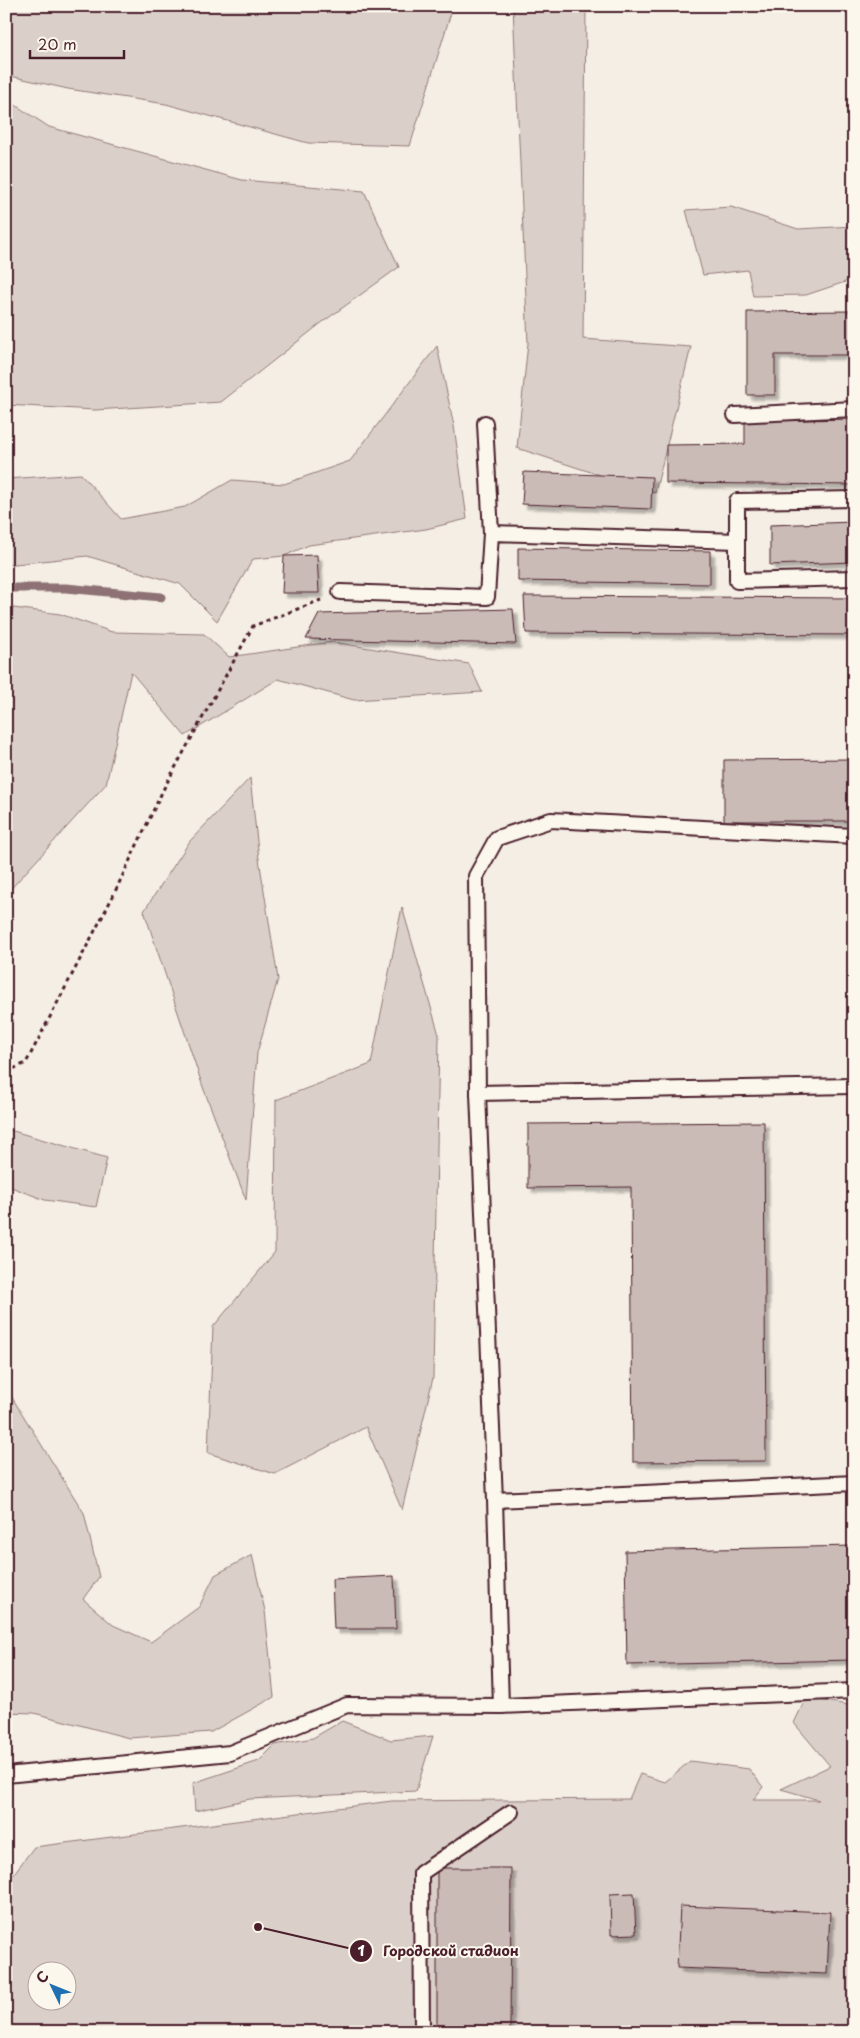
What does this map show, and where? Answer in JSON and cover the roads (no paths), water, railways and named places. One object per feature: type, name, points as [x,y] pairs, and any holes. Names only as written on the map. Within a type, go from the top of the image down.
[{"type":"lane","points":[[734,415],[854,409]]},
{"type":"lane","points":[[340,592],[487,597],[491,532],[485,423]]},
{"type":"lane","points":[[854,500],[737,501],[737,581],[854,578]]},
{"type":"lane","points":[[491,532],[737,541]]},
{"type":"lane","points":[[501,1706],[495,1500],[478,1093],[476,876],[497,838],[551,820],[854,836]]},
{"type":"lane","points":[[478,1093],[854,1086]]},
{"type":"lane","points":[[495,1500],[854,1483]]},
{"type":"lane","points":[[6,1775],[230,1752],[347,1705],[501,1706],[854,1691]]},
{"type":"lane","points":[[422,2032],[421,1873],[512,1812]]},
{"type":"waterway","points":[[6,588],[66,588],[161,597]]},
{"type":"place","name":"Городской стадион","points":[[258,1927]]}]
